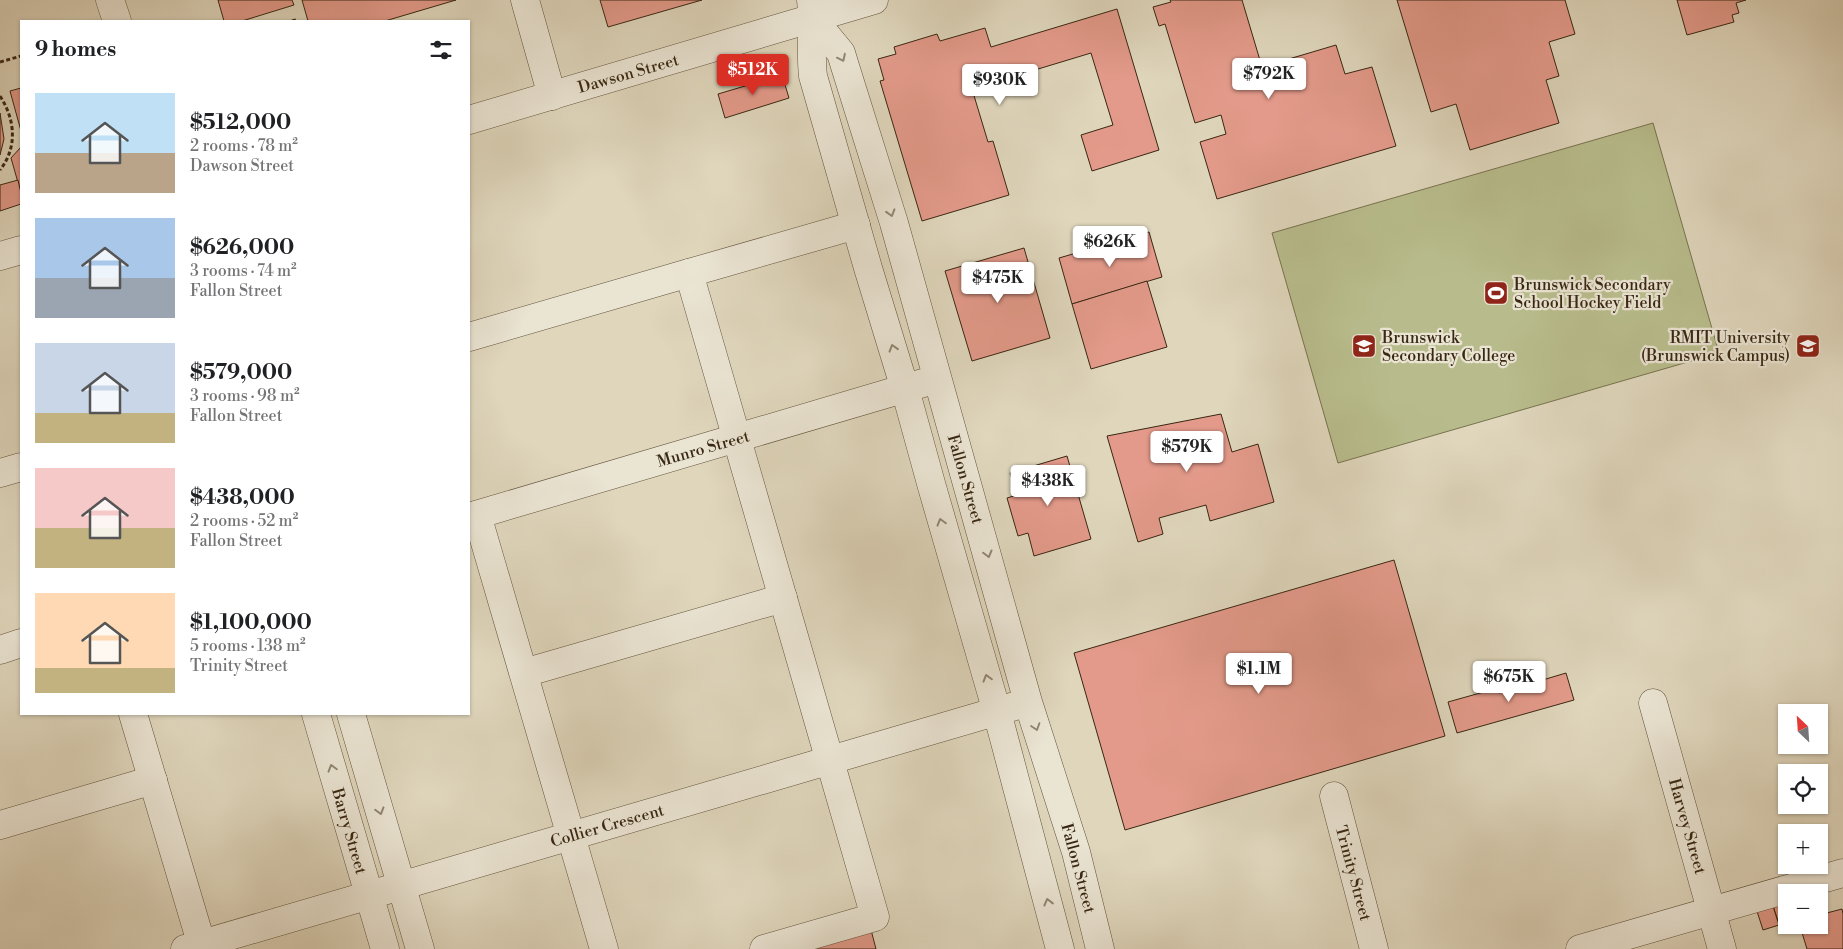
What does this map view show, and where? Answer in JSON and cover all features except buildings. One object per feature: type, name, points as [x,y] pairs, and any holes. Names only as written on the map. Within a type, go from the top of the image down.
[{"type":"street","points":[[110,0],[117,20]]},
{"type":"street","points":[[524,0],[552,96]]},
{"type":"street","name":"Dawson Street","points":[[470,120],[552,96],[812,9],[874,0]]},
{"type":"street","points":[[812,9],[810,59],[813,76],[997,712],[1060,949]]},
{"type":"street","name":"Fallon Street","points":[[812,9],[844,62],[894,222],[936,379],[1028,702],[1076,852],[1100,949]]},
{"type":"street","points":[[470,337],[856,225]]},
{"type":"street","points":[[0,256],[20,250]]},
{"type":"street","points":[[689,273],[875,917],[764,949]]},
{"type":"street","name":"Munro Street","points":[[473,516],[936,379]]},
{"type":"street","points":[[0,473],[20,467]]},
{"type":"street","points":[[473,516],[524,673],[604,949]]},
{"type":"street","points":[[524,673],[783,598]]},
{"type":"street","points":[[0,650],[20,643]]},
{"type":"street","name":"Collier Crescent","points":[[196,947],[571,835],[1028,702]]},
{"type":"street","name":"Harvey Street","points":[[1653,703],[1722,949]]},
{"type":"street","points":[[134,715],[196,947]]},
{"type":"street","name":"Barry Street","points":[[316,715],[385,949]]},
{"type":"street","name":"Barry Street","points":[[351,715],[420,949]]},
{"type":"street","points":[[0,825],[153,780]]},
{"type":"street","name":"Trinity Street","points":[[1334,796],[1374,949]]},
{"type":"street","points":[[1580,949],[1843,873]]},
{"type":"path","points":[[0,62],[20,56]]},
{"type":"path","points":[[0,96],[8,108],[13,129],[11,152],[0,170]]},
{"type":"green space","name":"Brunswick Secondary School Hockey Field","points":[[1653,123],[1719,353],[1338,463],[1272,233]]},
{"type":"place","name":"Brunswick Secondary School Hockey Field","points":[[1496,293]]},
{"type":"place","name":"Brunswick Secondary College","points":[[1364,346]]},
{"type":"place","name":"RMIT University (Brunswick Campus)","points":[[1808,346]]}]
